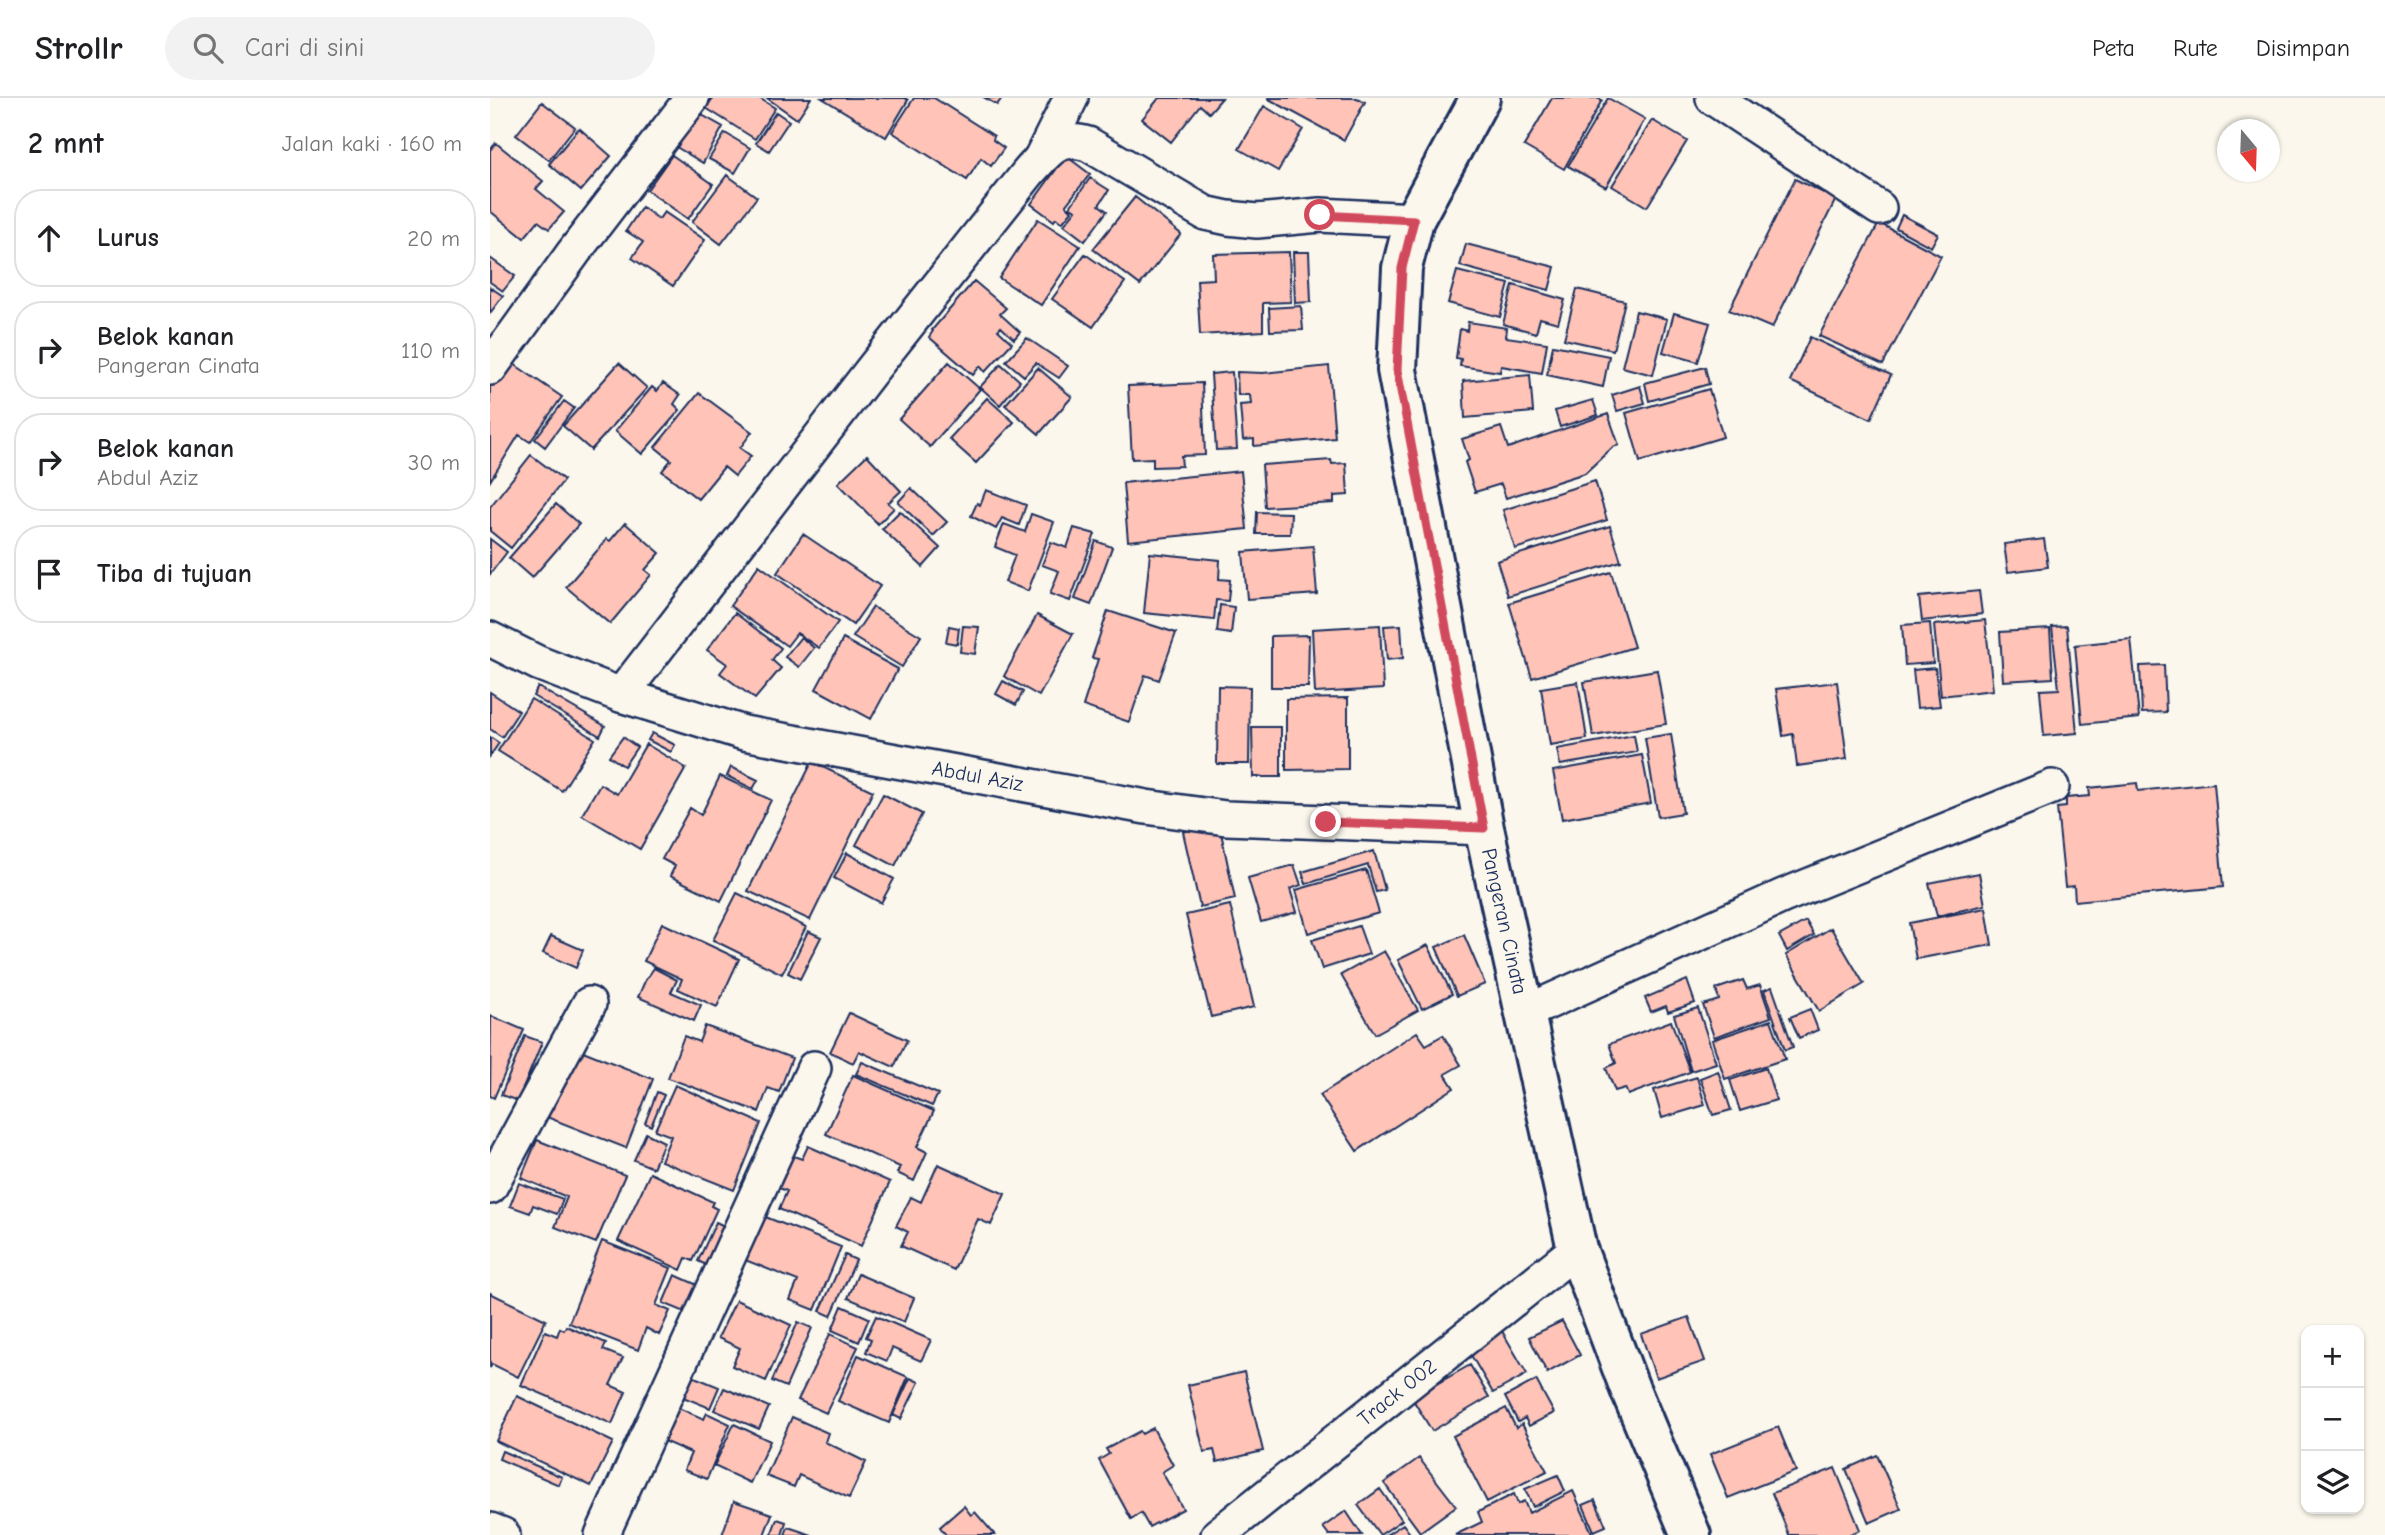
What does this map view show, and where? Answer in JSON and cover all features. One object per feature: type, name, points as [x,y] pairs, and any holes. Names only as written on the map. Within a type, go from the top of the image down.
[{"type":"street","points":[[490,368],[574,252],[692,98]]},
{"type":"street","points":[[1040,160],[1071,98]]},
{"type":"street","name":"Pangeran Cinata","points":[[1480,98],[1414,220],[1402,268],[1397,370],[1484,828],[1577,1249],[1630,1389],[1691,1535]]},
{"type":"street","points":[[1713,98],[1879,208]]},
{"type":"street","points":[[621,695],[871,371],[1040,160],[1058,144],[1066,140],[1088,144],[1205,213],[1228,218],[1257,220],[1320,215],[1414,220]]},
{"type":"street","name":"Abdul Aziz","points":[[490,639],[538,663],[621,695],[744,733],[1146,807],[1226,818],[1484,828]]},
{"type":"street","points":[[1524,1013],[1783,897],[2052,787]]},
{"type":"street","points":[[490,1186],[589,1004]]},
{"type":"street","points":[[602,1535],[814,1068]]},
{"type":"street","name":"Track 002","points":[[1217,1535],[1577,1249]]},
{"type":"street","points":[[490,1530],[503,1535]]},
{"type":"building","points":[[713,98],[759,98],[775,108],[755,139],[706,108]]},
{"type":"building","points":[[767,98],[811,98],[797,119]]},
{"type":"building","points":[[822,98],[905,98],[908,100],[886,137]]},
{"type":"building","points":[[914,98],[934,98],[994,136],[993,140],[1004,148],[991,166],[981,158],[967,180],[892,132]]},
{"type":"building","points":[[985,98],[1002,98],[997,105]]},
{"type":"building","points":[[1159,98],[1222,98],[1209,113],[1200,105],[1171,142],[1142,119]]},
{"type":"building","points":[[1267,98],[1357,98],[1365,102],[1344,140]]},
{"type":"building","points":[[1552,98],[1602,100],[1564,169],[1524,146]]},
{"type":"building","points":[[1608,98],[1645,119],[1606,187],[1568,166]]},
{"type":"building","points":[[542,102],[575,127],[549,160],[516,135]]},
{"type":"building","points":[[1264,106],[1303,129],[1278,171],[1239,149]]},
{"type":"building","points":[[693,110],[723,127],[703,163],[673,145]]},
{"type":"building","points":[[776,112],[789,121],[769,151],[756,143]]},
{"type":"building","points":[[1652,120],[1687,141],[1647,207],[1612,186]]},
{"type":"building","points":[[579,128],[611,156],[581,191],[549,164]]},
{"type":"building","points":[[725,133],[750,148],[735,173],[709,159]]},
{"type":"building","points":[[496,143],[543,181],[536,189],[564,212],[549,229],[538,221],[524,238],[490,211],[490,150]]},
{"type":"building","points":[[672,155],[713,184],[688,219],[647,190]]},
{"type":"building","points":[[1066,156],[1090,174],[1066,205],[1072,211],[1062,223],[1056,218],[1054,221],[1031,204]]},
{"type":"building","points":[[727,175],[757,197],[721,244],[692,222]]},
{"type":"building","points":[[1090,178],[1109,190],[1099,205],[1107,211],[1085,241],[1064,225],[1076,210],[1070,207]]},
{"type":"building","points":[[1795,179],[1836,199],[1772,328],[1729,310]]},
{"type":"building","points":[[1135,197],[1181,234],[1140,285],[1093,249]]},
{"type":"building","points":[[642,207],[659,219],[664,212],[705,240],[673,286],[632,258],[643,242],[626,231]]},
{"type":"building","points":[[1902,215],[1938,234],[1931,247],[1896,228]]},
{"type":"building","points":[[1038,219],[1080,246],[1041,305],[999,278]]},
{"type":"building","points":[[1879,223],[1941,256],[1883,365],[1819,336]]},
{"type":"building","points":[[1466,244],[1555,267],[1549,290],[1460,266]]},
{"type":"building","points":[[1289,252],[1291,302],[1263,303],[1263,331],[1200,335],[1197,280],[1214,279],[1213,254]]},
{"type":"building","points":[[1293,252],[1309,252],[1311,302],[1295,303]]},
{"type":"building","points":[[1085,254],[1125,282],[1093,327],[1052,299]]},
{"type":"building","points":[[490,258],[515,276],[503,291],[490,282]]},
{"type":"building","points":[[1457,271],[1509,284],[1500,317],[1448,303]]},
{"type":"building","points":[[974,281],[1006,308],[1000,314],[1020,332],[1014,339],[1001,327],[998,330],[1012,343],[985,372],[980,366],[973,375],[929,337]]},
{"type":"building","points":[[1513,285],[1565,300],[1558,323],[1540,318],[1536,333],[1503,324]]},
{"type":"building","points":[[490,287],[503,296],[490,313]]},
{"type":"building","points":[[1577,289],[1625,301],[1613,350],[1564,339]]},
{"type":"building","points":[[1301,306],[1303,330],[1270,331],[1269,308]]},
{"type":"building","points":[[1636,311],[1667,319],[1653,375],[1622,367]]},
{"type":"building","points":[[1674,313],[1710,323],[1698,362],[1663,352]]},
{"type":"building","points":[[1468,322],[1507,328],[1506,337],[1547,343],[1542,373],[1501,366],[1500,372],[1460,366],[1461,359],[1456,358],[1460,329],[1467,331]]},
{"type":"building","points":[[1810,337],[1891,375],[1871,419],[1790,381]]},
{"type":"building","points":[[1027,338],[1068,366],[1059,378],[1036,363],[1024,376],[1006,361]]},
{"type":"building","points":[[1553,345],[1609,356],[1603,387],[1547,375]]},
{"type":"building","points":[[505,358],[562,397],[530,442],[519,435],[490,481],[490,379]]},
{"type":"building","points":[[949,362],[980,389],[930,447],[899,419]]},
{"type":"building","points":[[619,363],[647,388],[591,450],[563,426]]},
{"type":"building","points":[[1001,364],[1020,381],[1000,405],[980,387]]},
{"type":"building","points":[[1329,366],[1335,438],[1254,446],[1254,439],[1243,440],[1240,405],[1251,404],[1250,395],[1238,395],[1237,372],[1263,373]]},
{"type":"building","points":[[1705,367],[1709,384],[1649,401],[1645,383]]},
{"type":"building","points":[[1038,368],[1072,397],[1039,434],[1005,405]]},
{"type":"building","points":[[1232,372],[1237,449],[1216,450],[1211,374]]},
{"type":"building","points":[[1530,375],[1533,412],[1465,418],[1463,381]]},
{"type":"building","points":[[663,383],[680,395],[674,404],[680,410],[642,454],[615,431],[652,387],[657,391]]},
{"type":"building","points":[[1202,383],[1205,455],[1181,456],[1182,466],[1153,467],[1153,458],[1132,459],[1128,386]]},
{"type":"building","points":[[1640,386],[1645,403],[1617,411],[1612,395]]},
{"type":"building","points":[[1709,389],[1723,437],[1640,462],[1626,413]]},
{"type":"building","points":[[699,393],[752,432],[740,448],[751,456],[735,476],[724,467],[698,499],[662,471],[671,460],[655,447]]},
{"type":"building","points":[[987,398],[1014,422],[976,463],[949,439]]},
{"type":"building","points":[[1593,400],[1598,415],[1560,427],[1555,411]]},
{"type":"building","points":[[564,401],[574,408],[545,447],[535,439]]},
{"type":"building","points":[[1608,414],[1619,445],[1613,447],[1585,473],[1506,498],[1501,484],[1475,492],[1465,462],[1469,460],[1462,439],[1501,427],[1508,448]]},
{"type":"building","points":[[531,455],[564,480],[511,548],[490,531],[490,507]]},
{"type":"building","points":[[867,455],[901,491],[888,503],[894,508],[878,524],[838,483]]},
{"type":"building","points":[[1331,460],[1332,464],[1346,463],[1348,495],[1334,496],[1334,503],[1265,507],[1262,465]]},
{"type":"building","points":[[1241,471],[1247,529],[1128,541],[1123,483]]},
{"type":"building","points":[[1595,481],[1607,520],[1515,549],[1503,510]]},
{"type":"building","points":[[911,488],[947,522],[933,536],[898,502]]},
{"type":"building","points":[[986,490],[1026,505],[1019,525],[1002,518],[996,529],[971,516],[977,503],[980,505]]},
{"type":"building","points":[[556,504],[579,524],[532,578],[509,558]]},
{"type":"building","points":[[900,511],[940,548],[923,567],[882,529]]},
{"type":"building","points":[[1257,512],[1291,513],[1290,534],[1256,534]]},
{"type":"building","points":[[1031,514],[1054,522],[1028,591],[1005,582],[1015,555],[995,547],[1004,524],[1025,532]]},
{"type":"building","points":[[625,523],[660,553],[645,570],[651,575],[610,624],[566,587],[607,539],[610,541]]},
{"type":"building","points":[[1610,526],[1621,561],[1508,596],[1497,561]]},
{"type":"building","points":[[1074,528],[1095,534],[1070,601],[1050,594],[1059,571],[1042,565],[1051,542],[1067,548]]},
{"type":"building","points":[[803,534],[880,586],[853,625],[777,573]]},
{"type":"building","points":[[490,539],[507,552],[490,574]]},
{"type":"building","points":[[2044,539],[2048,567],[2008,572],[2004,544]]},
{"type":"building","points":[[1096,541],[1112,547],[1091,605],[1075,599]]},
{"type":"building","points":[[1313,546],[1317,594],[1247,599],[1243,552]]},
{"type":"building","points":[[1150,553],[1220,560],[1219,579],[1230,580],[1228,601],[1216,600],[1214,620],[1144,613]]},
{"type":"building","points":[[759,565],[838,622],[819,648],[797,633],[787,646],[730,606]]},
{"type":"building","points":[[1611,572],[1634,647],[1532,678],[1509,603]]},
{"type":"building","points":[[1979,591],[1982,614],[1922,621],[1919,597]]},
{"type":"building","points":[[1220,605],[1234,607],[1231,634],[1217,632]]},
{"type":"building","points":[[873,607],[921,636],[902,667],[853,637]]},
{"type":"building","points":[[1108,611],[1176,633],[1159,680],[1145,675],[1129,722],[1083,706],[1098,659],[1092,658]]},
{"type":"building","points":[[735,613],[781,648],[772,660],[781,668],[755,699],[720,673],[727,664],[707,650]]},
{"type":"building","points":[[1037,615],[1073,634],[1039,696],[1004,676]]},
{"type":"building","points":[[1985,620],[1993,690],[1941,696],[1934,625]]},
{"type":"building","points":[[1930,623],[1933,663],[1905,665],[1902,625]]},
{"type":"building","points":[[1380,625],[1383,689],[1315,693],[1312,629]]},
{"type":"building","points":[[1401,625],[1403,658],[1387,660],[1384,626]]},
{"type":"building","points":[[949,626],[959,628],[957,644],[946,642]]},
{"type":"building","points":[[963,626],[979,627],[975,654],[960,652]]},
{"type":"building","points":[[2067,626],[2077,733],[2044,736],[2040,690],[2059,689],[2052,627]]},
{"type":"building","points":[[2050,629],[2053,678],[2003,681],[2000,632]]},
{"type":"building","points":[[1309,635],[1308,687],[1271,687],[1271,636]]},
{"type":"building","points":[[801,637],[814,648],[799,667],[785,657]]},
{"type":"building","points":[[843,639],[898,669],[871,719],[816,689]]},
{"type":"building","points":[[2131,639],[2139,718],[2082,724],[2075,645]]},
{"type":"building","points":[[2164,665],[2166,712],[2142,713],[2140,666]]},
{"type":"building","points":[[1935,668],[1940,706],[1917,708],[1913,670]]},
{"type":"building","points":[[1657,670],[1666,724],[1593,736],[1584,682]]},
{"type":"building","points":[[1003,681],[1023,692],[1016,705],[996,694]]},
{"type":"building","points":[[1578,682],[1587,739],[1550,745],[1541,688]]},
{"type":"building","points":[[1837,682],[1847,759],[1797,766],[1793,734],[1783,736],[1776,689]]},
{"type":"building","points":[[1218,686],[1250,687],[1249,764],[1217,764]]},
{"type":"building","points":[[538,687],[605,726],[600,736],[533,696]]},
{"type":"building","points":[[490,692],[519,711],[502,737],[490,729]]},
{"type":"building","points":[[1348,698],[1348,769],[1286,770],[1286,699]]},
{"type":"building","points":[[531,699],[595,739],[562,791],[498,751]]},
{"type":"building","points":[[1252,727],[1281,727],[1281,777],[1253,777]]},
{"type":"building","points":[[652,733],[675,745],[671,752],[648,740]]},
{"type":"building","points":[[1671,734],[1683,813],[1658,817],[1645,738]]},
{"type":"building","points":[[1634,735],[1637,752],[1560,765],[1557,749]]},
{"type":"building","points":[[490,737],[499,743],[490,756]]},
{"type":"building","points":[[623,737],[637,747],[624,766],[609,756]]},
{"type":"building","points":[[646,744],[686,768],[640,849],[582,815],[600,784],[617,794]]},
{"type":"building","points":[[1642,755],[1651,803],[1562,819],[1553,771]]},
{"type":"building","points":[[812,762],[873,791],[810,920],[748,891]]},
{"type":"building","points":[[731,767],[758,780],[753,789],[727,776]]},
{"type":"building","points":[[720,776],[771,800],[721,901],[670,876],[675,866],[662,859],[690,808],[701,815]]},
{"type":"building","points":[[2137,783],[2138,791],[2214,783],[2223,887],[2075,901],[2074,886],[2065,887],[2057,808],[2066,807],[2066,798],[2090,796],[2089,788]]},
{"type":"building","points":[[883,794],[922,814],[895,866],[856,845]]},
{"type":"building","points":[[1219,823],[1235,899],[1200,907],[1183,832]]},
{"type":"building","points":[[1374,851],[1385,890],[1376,892],[1368,865],[1306,884],[1302,872]]},
{"type":"building","points":[[847,853],[894,879],[881,903],[834,878]]},
{"type":"building","points":[[1294,865],[1301,885],[1290,889],[1297,912],[1261,922],[1248,878]]},
{"type":"building","points":[[1366,870],[1379,913],[1308,933],[1296,890]]},
{"type":"building","points":[[1979,873],[1985,905],[1937,916],[1929,883]]},
{"type":"building","points":[[737,893],[806,927],[782,974],[713,940]]},
{"type":"building","points":[[1230,905],[1254,1007],[1211,1017],[1186,915]]},
{"type":"building","points":[[1986,908],[1992,945],[1916,959],[1909,923]]},
{"type":"building","points":[[1806,921],[1814,935],[1787,951],[1779,936]]},
{"type":"building","points":[[662,923],[739,959],[717,1007],[678,989],[682,979],[644,961]]},
{"type":"building","points":[[1359,926],[1369,954],[1322,969],[1312,940]]},
{"type":"building","points":[[1831,928],[1864,984],[1819,1011],[1786,955]]},
{"type":"building","points":[[808,931],[821,937],[800,979],[788,973]]},
{"type":"building","points":[[1464,935],[1485,984],[1457,996],[1436,947]]},
{"type":"building","points":[[551,936],[583,950],[576,968],[543,953]]},
{"type":"building","points":[[1428,945],[1452,994],[1422,1009],[1398,960]]},
{"type":"building","points":[[1384,951],[1418,1010],[1375,1034],[1341,975]]},
{"type":"building","points":[[654,968],[677,980],[671,992],[701,1005],[694,1021],[638,997]]},
{"type":"building","points":[[1687,980],[1695,1003],[1668,1012],[1666,1006],[1651,1012],[1645,998]]},
{"type":"building","points":[[1743,980],[1747,989],[1760,985],[1771,1017],[1714,1037],[1703,1005],[1719,1000],[1716,989]]},
{"type":"building","points":[[1772,987],[1793,1047],[1785,1050],[1764,990]]},
{"type":"building","points":[[1698,1008],[1716,1063],[1691,1071],[1674,1015]]},
{"type":"building","points":[[1810,1009],[1818,1030],[1799,1038],[1790,1017]]},
{"type":"building","points":[[849,1013],[907,1040],[894,1067],[859,1051],[853,1063],[830,1052]]},
{"type":"building","points":[[491,1016],[524,1030],[494,1098],[490,1096]]},
{"type":"building","points":[[1771,1020],[1785,1059],[1725,1079],[1712,1040]]},
{"type":"building","points":[[1671,1021],[1690,1072],[1628,1095],[1625,1088],[1615,1091],[1606,1068],[1616,1063],[1609,1044]]},
{"type":"building","points":[[705,1026],[792,1058],[779,1092],[768,1088],[759,1112],[668,1078],[684,1036],[699,1042]]},
{"type":"building","points":[[1417,1032],[1426,1045],[1443,1035],[1461,1065],[1445,1074],[1454,1088],[1357,1151],[1320,1095]]},
{"type":"building","points":[[525,1036],[542,1042],[518,1101],[501,1095]]},
{"type":"building","points":[[568,1045],[653,1079],[626,1148],[539,1114]]},
{"type":"building","points":[[862,1062],[938,1094],[932,1106],[856,1074]]},
{"type":"building","points":[[1766,1068],[1776,1100],[1740,1111],[1730,1080]]},
{"type":"building","points":[[1718,1071],[1731,1110],[1713,1115],[1700,1078]]},
{"type":"building","points":[[853,1075],[934,1111],[917,1147],[927,1152],[914,1181],[897,1173],[900,1167],[826,1134]]},
{"type":"building","points":[[1697,1077],[1705,1105],[1662,1118],[1654,1090]]},
{"type":"building","points":[[675,1085],[761,1123],[734,1190],[661,1161],[671,1136],[655,1130]]},
{"type":"building","points":[[657,1092],[664,1095],[651,1126],[645,1123]]},
{"type":"building","points":[[646,1133],[664,1142],[653,1168],[634,1160]]},
{"type":"building","points":[[537,1140],[625,1175],[596,1243],[555,1227],[567,1197],[521,1178]]},
{"type":"building","points":[[808,1146],[890,1182],[861,1246],[779,1209],[787,1191],[776,1187],[788,1154],[802,1159]]},
{"type":"building","points":[[938,1164],[1005,1194],[991,1225],[978,1219],[954,1270],[901,1246],[908,1232],[896,1226],[911,1197],[921,1202]]},
{"type":"building","points":[[650,1173],[713,1202],[711,1206],[717,1209],[693,1261],[686,1258],[681,1270],[618,1241]]},
{"type":"building","points":[[519,1183],[563,1199],[557,1214],[533,1205],[530,1213],[510,1206]]},
{"type":"building","points":[[763,1216],[841,1247],[815,1310],[790,1300],[798,1281],[745,1260]]},
{"type":"building","points":[[716,1222],[728,1228],[710,1267],[698,1261]]},
{"type":"building","points":[[602,1241],[671,1268],[656,1305],[670,1311],[659,1335],[646,1328],[638,1350],[569,1323]]},
{"type":"building","points":[[845,1255],[856,1260],[831,1316],[820,1311]]},
{"type":"building","points":[[858,1274],[914,1298],[904,1322],[848,1298]]},
{"type":"building","points":[[675,1275],[702,1287],[690,1314],[663,1303]]},
{"type":"building","points":[[490,1293],[546,1320],[518,1377],[492,1364],[490,1368]]},
{"type":"building","points":[[736,1300],[791,1325],[766,1381],[732,1366],[740,1348],[718,1338]]},
{"type":"building","points":[[842,1306],[869,1318],[859,1342],[832,1330]]},
{"type":"building","points":[[876,1316],[931,1340],[921,1361],[892,1348],[887,1361],[866,1352],[871,1339],[866,1337]]},
{"type":"building","points":[[1689,1317],[1705,1361],[1656,1378],[1641,1334]]},
{"type":"building","points":[[1562,1321],[1580,1355],[1547,1373],[1529,1337]]},
{"type":"building","points":[[798,1322],[812,1328],[786,1387],[772,1381]]},
{"type":"building","points":[[566,1326],[606,1343],[603,1350],[623,1358],[610,1385],[626,1392],[612,1424],[521,1385],[545,1331],[557,1336],[560,1328],[564,1330]]},
{"type":"building","points":[[1502,1331],[1527,1374],[1493,1393],[1468,1350]]},
{"type":"building","points":[[830,1334],[858,1347],[826,1413],[798,1400]]},
{"type":"building","points":[[858,1355],[908,1377],[889,1423],[838,1401]]},
{"type":"building","points":[[1470,1365],[1489,1397],[1432,1431],[1412,1398]]},
{"type":"building","points":[[1244,1372],[1263,1451],[1217,1462],[1214,1450],[1204,1452],[1188,1385]]},
{"type":"building","points":[[687,1374],[719,1387],[710,1408],[678,1395]]},
{"type":"building","points":[[910,1378],[919,1382],[901,1419],[893,1415]]},
{"type":"building","points":[[1536,1380],[1554,1413],[1529,1426],[1525,1418],[1518,1422],[1505,1397]]},
{"type":"building","points":[[724,1388],[769,1407],[759,1429],[714,1410]]},
{"type":"building","points":[[517,1396],[613,1442],[591,1486],[496,1441]]},
{"type":"building","points":[[676,1407],[704,1419],[707,1413],[730,1424],[707,1479],[684,1470],[691,1453],[661,1440]]},
{"type":"building","points":[[1506,1408],[1516,1428],[1522,1424],[1547,1471],[1487,1502],[1453,1436]]},
{"type":"building","points":[[792,1417],[828,1433],[825,1442],[866,1462],[849,1498],[799,1475],[794,1487],[766,1476]]},
{"type":"building","points":[[734,1424],[770,1441],[750,1483],[714,1466]]},
{"type":"building","points":[[1778,1427],[1796,1471],[1728,1498],[1710,1454]]},
{"type":"building","points":[[1153,1428],[1173,1465],[1162,1472],[1183,1509],[1149,1527],[1141,1513],[1131,1519],[1099,1460],[1109,1454],[1106,1449],[1140,1431],[1142,1434]]},
{"type":"building","points":[[502,1451],[562,1477],[559,1485],[499,1459]]},
{"type":"building","points":[[1877,1455],[1901,1509],[1869,1523],[1846,1469]]},
{"type":"building","points":[[1419,1458],[1456,1506],[1420,1532],[1384,1483]]},
{"type":"building","points":[[1835,1468],[1860,1530],[1848,1535],[1789,1535],[1772,1493]]},
{"type":"building","points":[[1558,1475],[1565,1491],[1533,1507],[1525,1489]]},
{"type":"building","points":[[1380,1489],[1402,1520],[1380,1535],[1358,1505]]},
{"type":"building","points":[[1573,1491],[1593,1535],[1455,1535],[1482,1522],[1478,1512],[1514,1494],[1518,1504],[1524,1501],[1529,1513]]},
{"type":"building","points":[[1595,1500],[1606,1526],[1594,1531],[1583,1505]]},
{"type":"building","points":[[734,1501],[772,1514],[764,1535],[722,1535]]},
{"type":"building","points":[[964,1506],[971,1515],[975,1512],[995,1535],[946,1535],[940,1527]]},
{"type":"building","points":[[1346,1511],[1362,1535],[1329,1535],[1323,1527]]},
{"type":"building","points":[[777,1519],[786,1522],[782,1535],[771,1535]]},
{"type":"building","points":[[1403,1524],[1411,1535],[1386,1535]]},
{"type":"building","points":[[788,1527],[812,1535],[785,1535]]},
{"type":"route","points":[[1320,215],[1414,220],[1402,268],[1397,370],[1484,828],[1326,822]]}]
